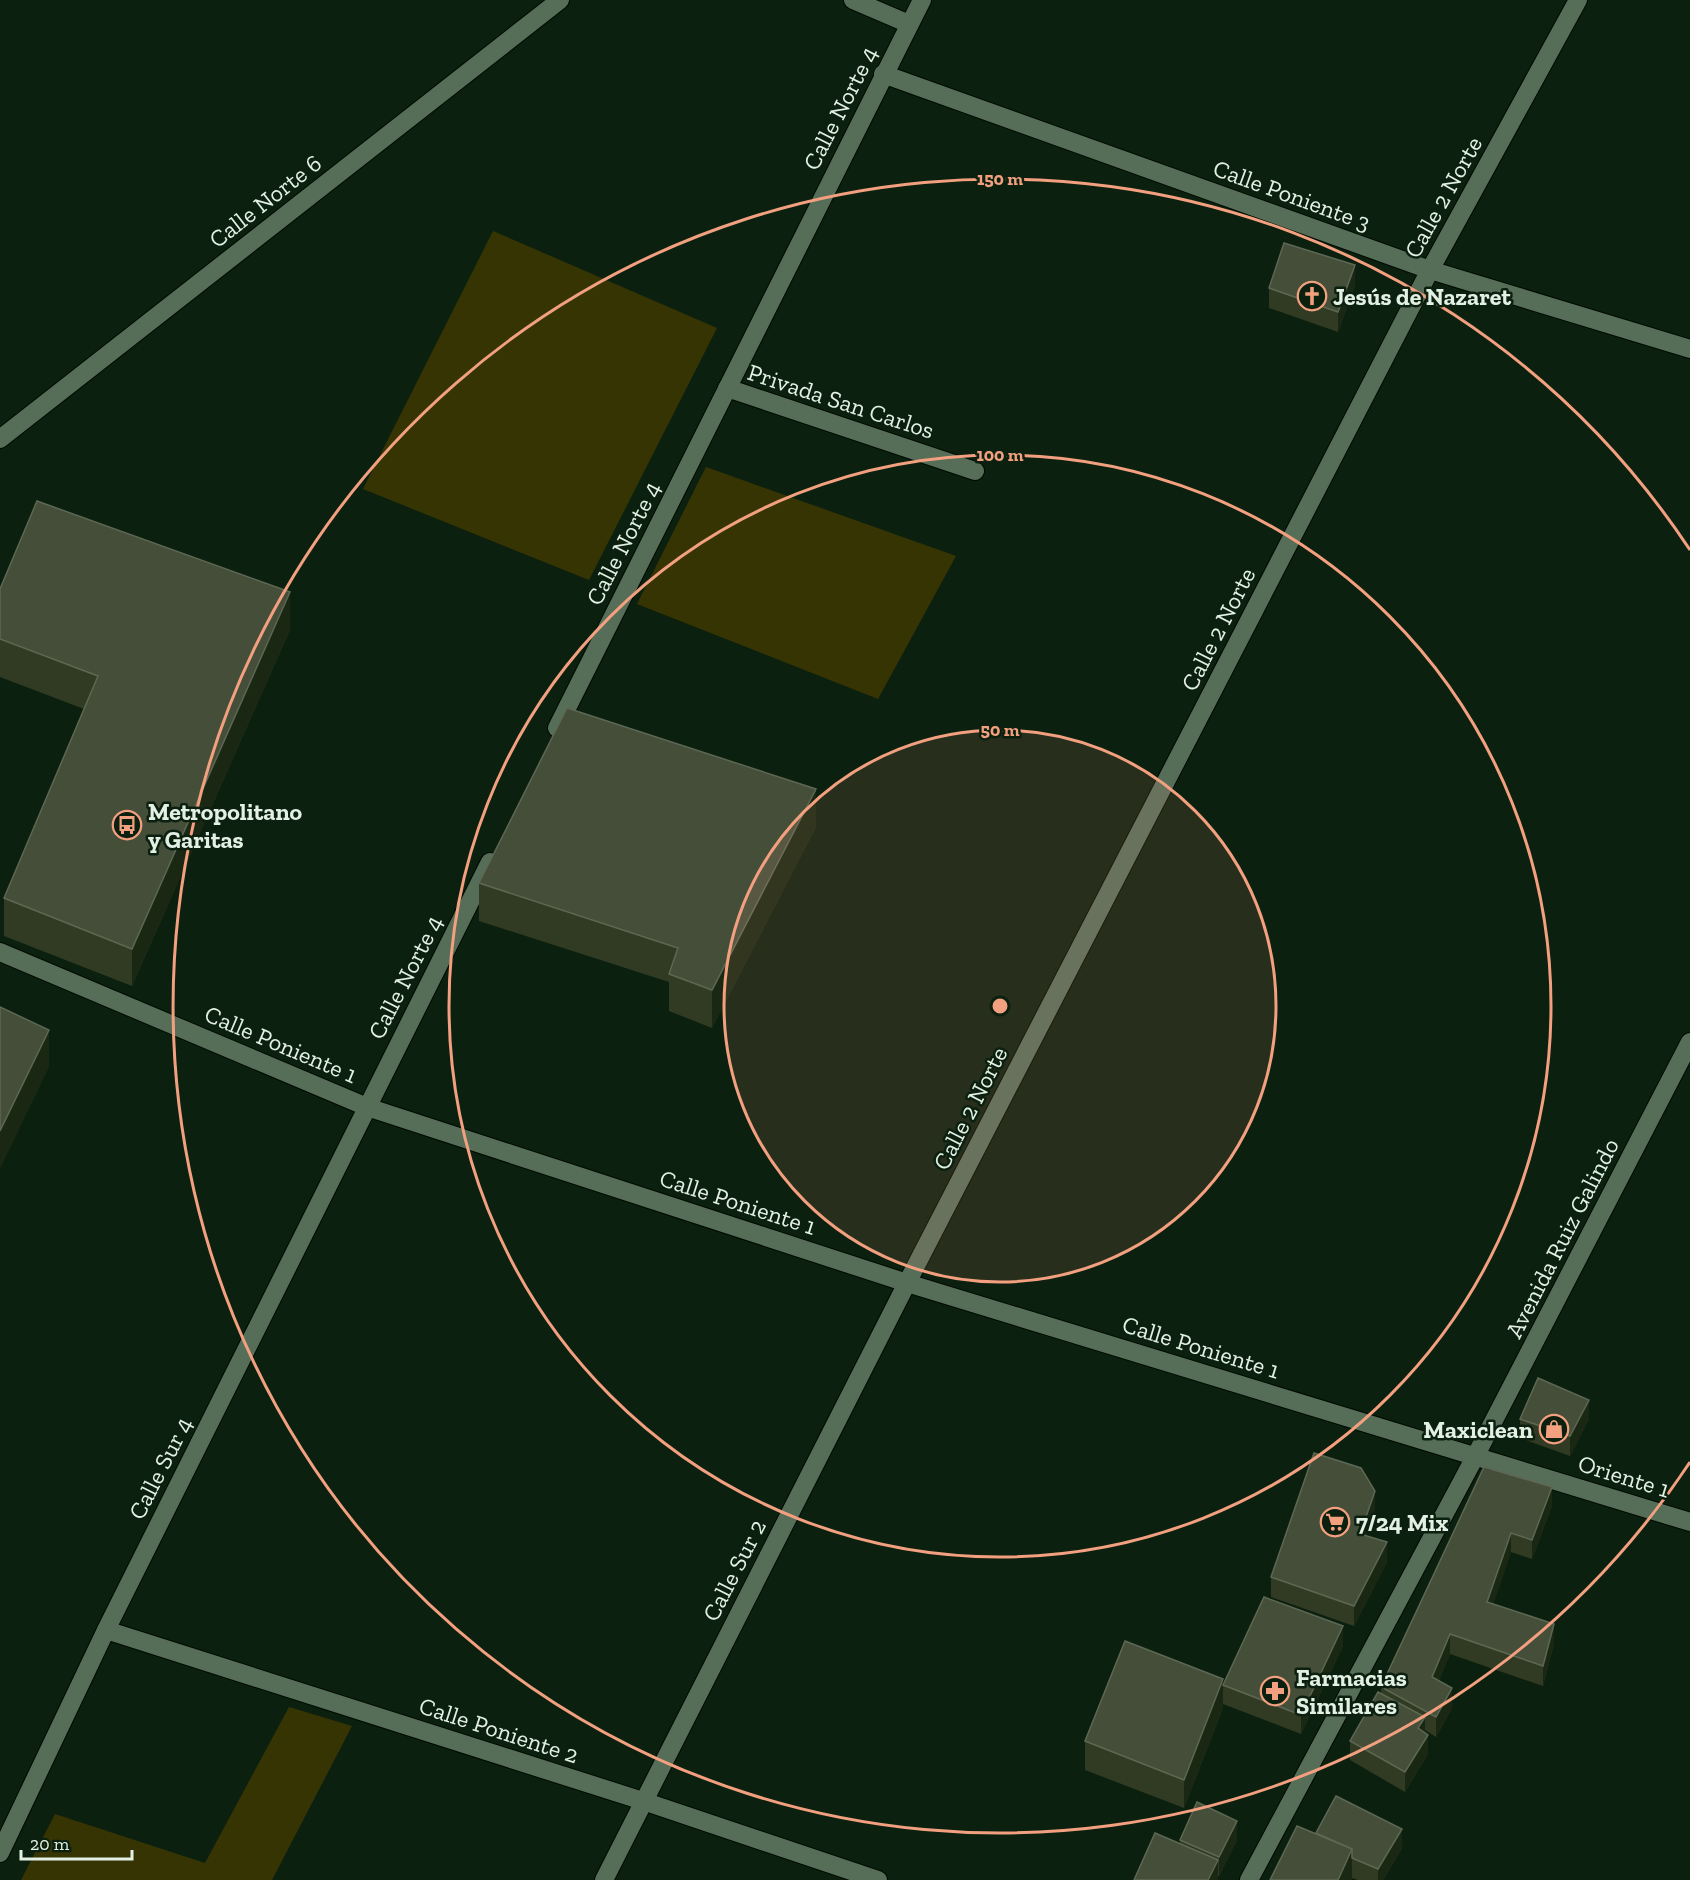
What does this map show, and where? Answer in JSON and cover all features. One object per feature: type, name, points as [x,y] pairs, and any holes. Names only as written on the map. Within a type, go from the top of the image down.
[{"type":"street","name":"Calle Norte 6","points":[[0,440],[560,0]]},
{"type":"street","points":[[853,0],[909,24]]},
{"type":"street","name":"Calle Norte 4","points":[[550,742],[922,0]]},
{"type":"street","name":"Calle 2 Norte","points":[[907,1283],[1430,270],[1578,0]]},
{"type":"street","name":"Calle Poniente 3","points":[[883,74],[1430,270],[1690,349]]},
{"type":"street","name":"Privada San Carlos","points":[[727,388],[975,471]]},
{"type":"street","name":"Calle Norte 4","points":[[367,1107],[496,849]]},
{"type":"street","name":"Calle Poniente 1","points":[[0,952],[367,1107],[907,1283],[1476,1455]]},
{"type":"street","name":"Avenida Ruiz Galindo","points":[[1249,1880],[1476,1455],[1690,1042]]},
{"type":"street","name":"Calle Sur 4","points":[[0,1853],[106,1630],[367,1107]]},
{"type":"street","name":"Calle Sur 2","points":[[604,1880],[907,1283]]},
{"type":"street","name":"Oriente 1","points":[[1476,1455],[1690,1522]]},
{"type":"street","name":"Calle Poniente 2","points":[[106,1630],[643,1801],[878,1880]]},
{"type":"shaded area","points":[[493,231],[717,328],[589,580],[363,489]]},
{"type":"shaded area","points":[[706,467],[956,556],[878,699],[637,604]]},
{"type":"shaded area","points":[[289,1707],[352,1726],[272,1880],[21,1880],[55,1814],[205,1863]]},
{"type":"building","points":[[1284,243],[1355,265],[1338,312],[1269,288]]},
{"type":"building","name":"Metropolitano y Garitas","points":[[37,501],[290,592],[132,949],[4,898],[98,676],[0,639],[0,589]]},
{"type":"building","points":[[567,708],[816,789],[712,990],[669,974],[678,948],[479,883]]},
{"type":"building","points":[[0,1007],[49,1030],[0,1131]]},
{"type":"building","points":[[1538,1378],[1589,1400],[1570,1436],[1520,1419]]},
{"type":"building","points":[[1314,1453],[1361,1468],[1375,1491],[1360,1534],[1387,1542],[1354,1606],[1271,1577]]},
{"type":"building","points":[[1484,1467],[1552,1487],[1532,1540],[1511,1533],[1487,1602],[1554,1624],[1543,1666],[1450,1634],[1432,1677],[1452,1688],[1436,1717],[1381,1687]]},
{"type":"building","points":[[1264,1597],[1343,1626],[1301,1715],[1223,1685]]},
{"type":"building","points":[[1125,1641],[1223,1679],[1184,1780],[1085,1741]]},
{"type":"building","points":[[1378,1692],[1425,1717],[1418,1728],[1428,1735],[1405,1772],[1350,1741]]},
{"type":"building","points":[[1336,1796],[1402,1829],[1378,1869],[1352,1858],[1352,1849],[1316,1833]]},
{"type":"building","points":[[1197,1802],[1237,1821],[1219,1857],[1180,1840]]},
{"type":"building","points":[[1297,1826],[1352,1849],[1338,1880],[1270,1880]]},
{"type":"building","points":[[1155,1833],[1218,1860],[1208,1880],[1134,1880]]},
{"type":"place","name":"Jesús de Nazaret","points":[[1312,296]]},
{"type":"place","name":"Metropolitano y Garitas","points":[[127,825]]},
{"type":"place","name":"Maxiclean","points":[[1554,1429]]},
{"type":"place","name":"7/24 Mix","points":[[1335,1522]]},
{"type":"place","name":"Farmacias Similares","points":[[1275,1691]]}]
